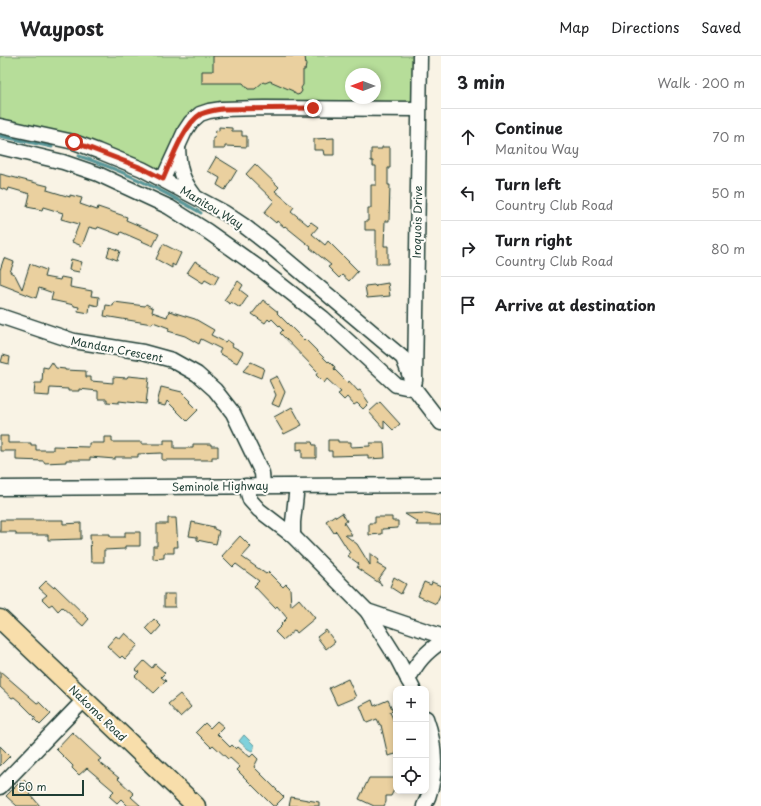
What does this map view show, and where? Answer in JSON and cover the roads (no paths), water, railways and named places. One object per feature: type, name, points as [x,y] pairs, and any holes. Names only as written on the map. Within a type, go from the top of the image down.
[{"type":"main road","name":"Nakoma Road","points":[[0,619],[196,806]]},
{"type":"street","name":"Iroquois Drive","points":[[415,389],[420,56]]},
{"type":"street","points":[[163,179],[191,122],[200,114],[209,111],[222,109],[265,108],[419,109]]},
{"type":"street","name":"Manitou Way","points":[[0,126],[74,142],[142,168],[225,213],[248,229],[403,358],[415,389],[441,423]]},
{"type":"street","points":[[178,146],[180,172],[186,184],[196,197]]},
{"type":"street","name":"Manitou Way","points":[[0,147],[63,162],[98,174],[170,207],[208,231],[262,270],[323,318],[396,384],[415,389]]},
{"type":"street","name":"Mandan Crescent","points":[[0,316],[74,341],[143,352],[172,360],[197,374],[215,390],[233,412],[262,473],[264,485]]},
{"type":"street","name":"Seminole Highway","points":[[0,488],[264,485],[441,485]]},
{"type":"street","points":[[246,486],[250,500],[259,510],[293,536],[367,611],[398,660],[411,684]]},
{"type":"street","points":[[293,536],[297,486]]},
{"type":"street","points":[[367,611],[441,636]]},
{"type":"street","points":[[411,684],[416,664],[430,649],[441,642]]},
{"type":"street","points":[[0,787],[84,700]]},
{"type":"street","points":[[424,806],[431,790],[434,762],[432,740],[427,722]]},
{"type":"water","points":[[244,735],[254,745],[252,751],[239,741]]},
{"type":"waterway","points":[[0,136],[52,147]]},
{"type":"waterway","points":[[79,156],[142,181],[201,213]]}]
